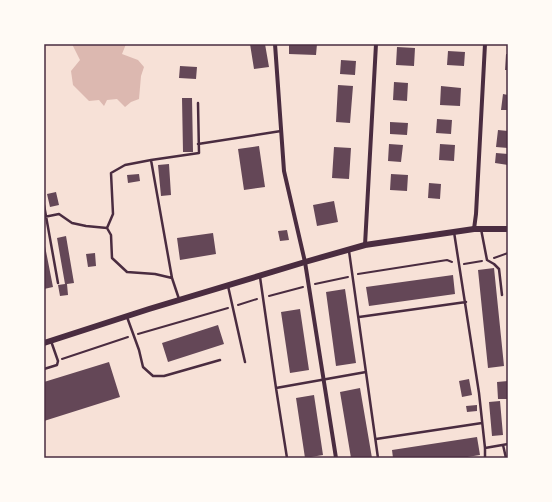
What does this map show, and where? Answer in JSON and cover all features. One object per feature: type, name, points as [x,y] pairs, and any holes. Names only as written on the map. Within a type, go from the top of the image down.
[{"type":"street","points":[[275,44],[284,171],[305,262],[336,458]]},
{"type":"street","points":[[366,245],[376,44]]},
{"type":"street","points":[[474,229],[485,44]]},
{"type":"street","points":[[44,343],[126,316],[366,245],[474,229],[508,229]]},
{"type":"lane","points":[[172,278],[154,274],[127,272],[112,258],[110,235],[107,228],[113,214],[111,173],[125,165],[199,153],[198,103]]},
{"type":"lane","points":[[198,144],[281,131]]},
{"type":"lane","points":[[151,160],[172,278],[179,300]]},
{"type":"lane","points":[[44,205],[58,282]]},
{"type":"lane","points":[[45,217],[59,214],[72,223],[107,228]]},
{"type":"lane","points":[[481,229],[487,260],[499,269],[502,295]]},
{"type":"lane","points":[[454,232],[466,302],[482,423],[485,458]]},
{"type":"lane","points":[[349,250],[378,458]]},
{"type":"lane","points":[[259,276],[287,458]]},
{"type":"lane","points":[[228,286],[246,362]]},
{"type":"lane","points":[[358,317],[466,302]]},
{"type":"lane","points":[[126,316],[134,336],[143,367],[153,376],[164,376],[220,360]]},
{"type":"lane","points":[[44,369],[57,365],[58,361],[51,341]]},
{"type":"lane","points":[[276,388],[366,372]]},
{"type":"lane","points":[[376,439],[482,423]]},
{"type":"lane","points":[[503,444],[506,458]]},
{"type":"lane","points":[[485,448],[508,444]]},
{"type":"path","points":[[58,361],[232,306],[308,286],[353,276],[447,260],[460,264],[487,260],[508,253]]},
{"type":"shaded area","points":[[72,44],[126,44],[122,54],[138,60],[144,67],[141,76],[139,99],[131,102],[125,107],[117,99],[107,100],[104,106],[99,100],[89,101],[73,85],[71,71],[80,60]]},
{"type":"building","points":[[250,44],[265,44],[269,67],[254,69]]},
{"type":"building","points":[[289,44],[317,44],[316,55],[289,54]]},
{"type":"building","points":[[397,47],[415,48],[414,66],[396,65]]},
{"type":"building","points":[[448,51],[465,52],[464,66],[447,65]]},
{"type":"building","points":[[506,54],[508,54],[508,70],[505,70]]},
{"type":"building","points":[[341,60],[356,61],[355,75],[340,74]]},
{"type":"building","points":[[180,66],[197,67],[196,79],[179,78]]},
{"type":"building","points":[[394,82],[408,83],[407,101],[393,100]]},
{"type":"building","points":[[338,85],[353,86],[350,123],[336,122]]},
{"type":"building","points":[[441,86],[461,88],[460,106],[440,105]]},
{"type":"building","points":[[503,94],[508,95],[508,110],[501,110]]},
{"type":"building","points":[[182,98],[192,98],[193,152],[183,152]]},
{"type":"building","points":[[437,119],[452,120],[451,134],[436,133]]},
{"type":"building","points":[[390,122],[408,123],[407,135],[390,134]]},
{"type":"building","points":[[498,130],[508,131],[508,148],[496,147]]},
{"type":"building","points":[[389,144],[403,145],[401,162],[388,161]]},
{"type":"building","points":[[440,144],[455,145],[454,161],[439,160]]},
{"type":"building","points":[[259,146],[265,187],[244,190],[238,149]]},
{"type":"building","points":[[334,147],[351,148],[349,179],[332,178]]},
{"type":"building","points":[[496,153],[508,154],[508,165],[495,163]]},
{"type":"building","points":[[169,164],[171,195],[161,196],[158,165]]},
{"type":"building","points":[[139,174],[140,181],[128,183],[127,175]]},
{"type":"building","points":[[391,174],[408,175],[407,191],[390,190]]},
{"type":"building","points":[[429,183],[441,184],[440,199],[428,198]]},
{"type":"building","points":[[56,192],[59,205],[50,207],[47,194]]},
{"type":"building","points":[[334,201],[338,222],[317,226],[313,205]]},
{"type":"building","points":[[287,230],[289,240],[280,241],[278,231]]},
{"type":"building","points":[[213,233],[216,254],[180,260],[177,238]]},
{"type":"building","points":[[66,236],[74,283],[67,284],[68,295],[60,296],[58,285],[65,284],[57,238]]},
{"type":"building","points":[[44,241],[53,287],[44,289]]},
{"type":"building","points":[[95,253],[96,266],[88,267],[86,254]]},
{"type":"building","points":[[494,268],[504,366],[488,368],[478,270]]},
{"type":"building","points":[[453,275],[455,294],[369,306],[366,287]]},
{"type":"building","points":[[345,289],[356,363],[336,366],[326,292]]},
{"type":"building","points":[[300,309],[309,370],[290,373],[281,312]]},
{"type":"building","points":[[218,325],[224,344],[168,362],[162,343]]},
{"type":"building","points":[[109,362],[120,397],[44,421],[44,382]]},
{"type":"building","points":[[469,379],[472,395],[462,397],[459,381]]},
{"type":"building","points":[[508,381],[508,399],[498,399],[497,382]]},
{"type":"building","points":[[360,388],[372,458],[351,458],[340,392]]},
{"type":"building","points":[[314,395],[323,455],[305,458],[296,398]]},
{"type":"building","points":[[500,401],[503,435],[492,436],[489,402]]},
{"type":"building","points":[[477,405],[477,411],[467,412],[466,406]]},
{"type":"building","points":[[477,437],[480,455],[461,458],[393,458],[392,450]]}]
